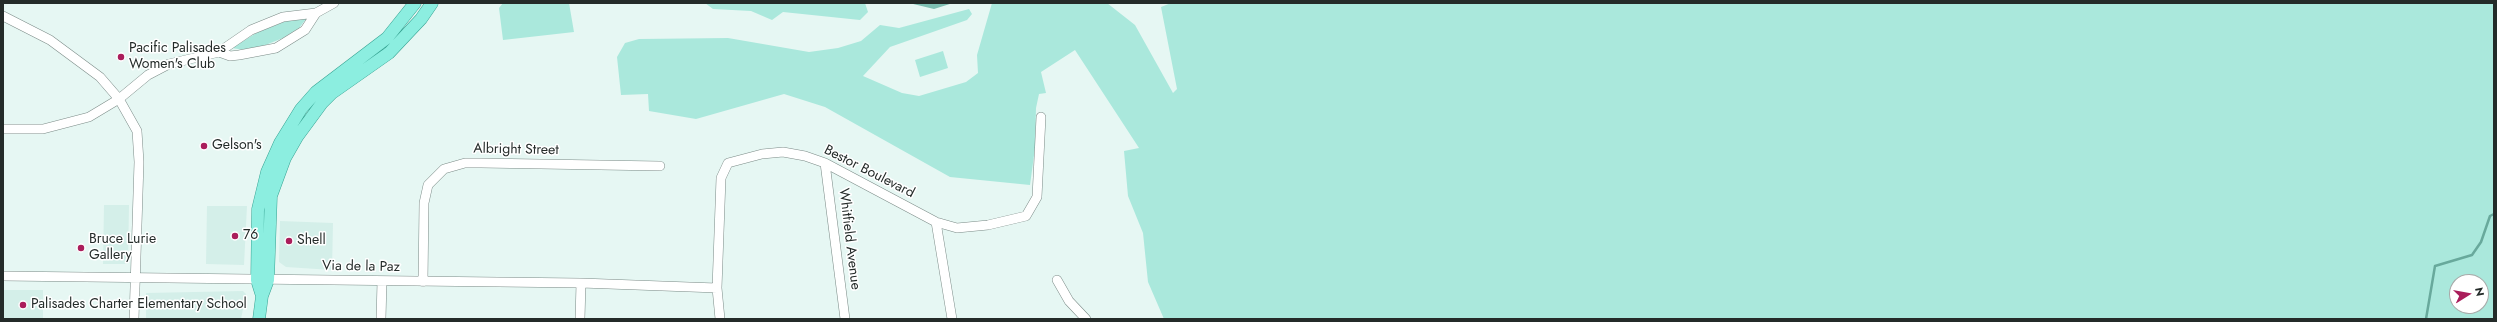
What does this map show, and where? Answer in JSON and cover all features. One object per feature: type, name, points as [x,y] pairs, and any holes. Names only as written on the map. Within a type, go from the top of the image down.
[{"type":"main road","points":[[259,319],[262,296],[262,280],[258,209],[267,172],[282,139],[301,109],[316,92],[387,38],[415,3]]},
{"type":"main road","points":[[262,280],[271,196],[285,158],[297,137],[312,115],[332,92],[389,53],[421,19],[432,3]]},
{"type":"street","points":[[3,129],[43,129],[88,117],[119,99],[148,75],[169,64],[219,52],[251,30],[283,17],[316,13],[334,3]]},
{"type":"street","points":[[219,52],[230,56],[276,48],[305,30],[316,13]]},
{"type":"street","points":[[3,16],[50,40],[75,57],[100,77],[119,99],[137,131],[139,162],[134,319]]},
{"type":"street","name":"Bestor Boulevard","points":[[720,319],[718,288],[721,178],[724,168],[728,163],[782,152],[805,156],[825,163],[936,222],[957,228],[988,225],[1026,216],[1037,197],[1041,117]]},
{"type":"street","name":"Albright Street","points":[[422,282],[424,203],[428,185],[444,169],[465,163],[481,162],[660,166]]},
{"type":"street","name":"Whitfield Avenue","points":[[825,163],[845,319]]},
{"type":"street","points":[[936,222],[952,319]]},
{"type":"street","name":"Via de la Paz","points":[[3,276],[581,283],[718,288]]},
{"type":"street","points":[[1057,280],[1069,301],[1086,319]]},
{"type":"street","points":[[381,319],[382,281]]},
{"type":"street","points":[[580,319],[581,283]]},
{"type":"shaded area","points":[[104,205],[129,205],[128,264],[103,264]]},
{"type":"shaded area","points":[[207,206],[247,206],[244,265],[206,264]]},
{"type":"shaded area","points":[[280,221],[333,223],[332,270],[286,267],[279,262]]},
{"type":"shaded area","name":"Palisades Charter Elementary School","points":[[3,290],[43,290],[43,319],[3,319]]},
{"type":"shaded area","points":[[243,291],[246,294],[241,319],[146,319],[146,293]]},
{"type":"green space","points":[[503,3],[569,3],[574,32],[503,40],[499,8]]},
{"type":"green space","points":[[705,3],[865,3],[868,12],[860,20],[783,12],[772,20],[751,11],[713,9]]},
{"type":"green space","points":[[909,3],[953,3],[934,9]]},
{"type":"green space","points":[[992,3],[1107,3],[1135,25],[1173,93],[1177,89],[1161,7],[1171,3],[2494,3],[2494,319],[1164,319],[1148,282],[1143,233],[1128,196],[1124,151],[1139,148],[1075,50],[1041,72],[1046,93],[1039,94],[1036,108],[1035,148],[1030,185],[950,177],[825,107],[784,94],[696,119],[649,111],[648,94],[621,95],[617,57],[625,43],[639,39],[728,38],[809,52],[838,48],[861,41],[880,25],[899,28],[969,9],[972,14],[967,20],[890,47],[863,76],[902,93],[919,96],[966,82],[978,73],[977,55]]},
{"type":"green space","points":[[294,18],[306,19],[299,28],[283,38],[263,46],[244,50],[232,48],[258,32]]},
{"type":"green space","points":[[943,51],[948,68],[920,77],[915,60]]},
{"type":"waterway","points":[[2426,319],[2435,266],[2472,255],[2481,242],[2490,216],[2494,214]]},
{"type":"place","name":"Pacific Palisades Women's Club","points":[[121,57]]},
{"type":"place","name":"Gelson's","points":[[204,146]]},
{"type":"place","name":"76","points":[[235,236]]},
{"type":"place","name":"Shell","points":[[289,241]]},
{"type":"place","name":"Bruce Lurie Gallery","points":[[81,248]]},
{"type":"place","name":"Palisades Charter Elementary School","points":[[23,305]]}]
